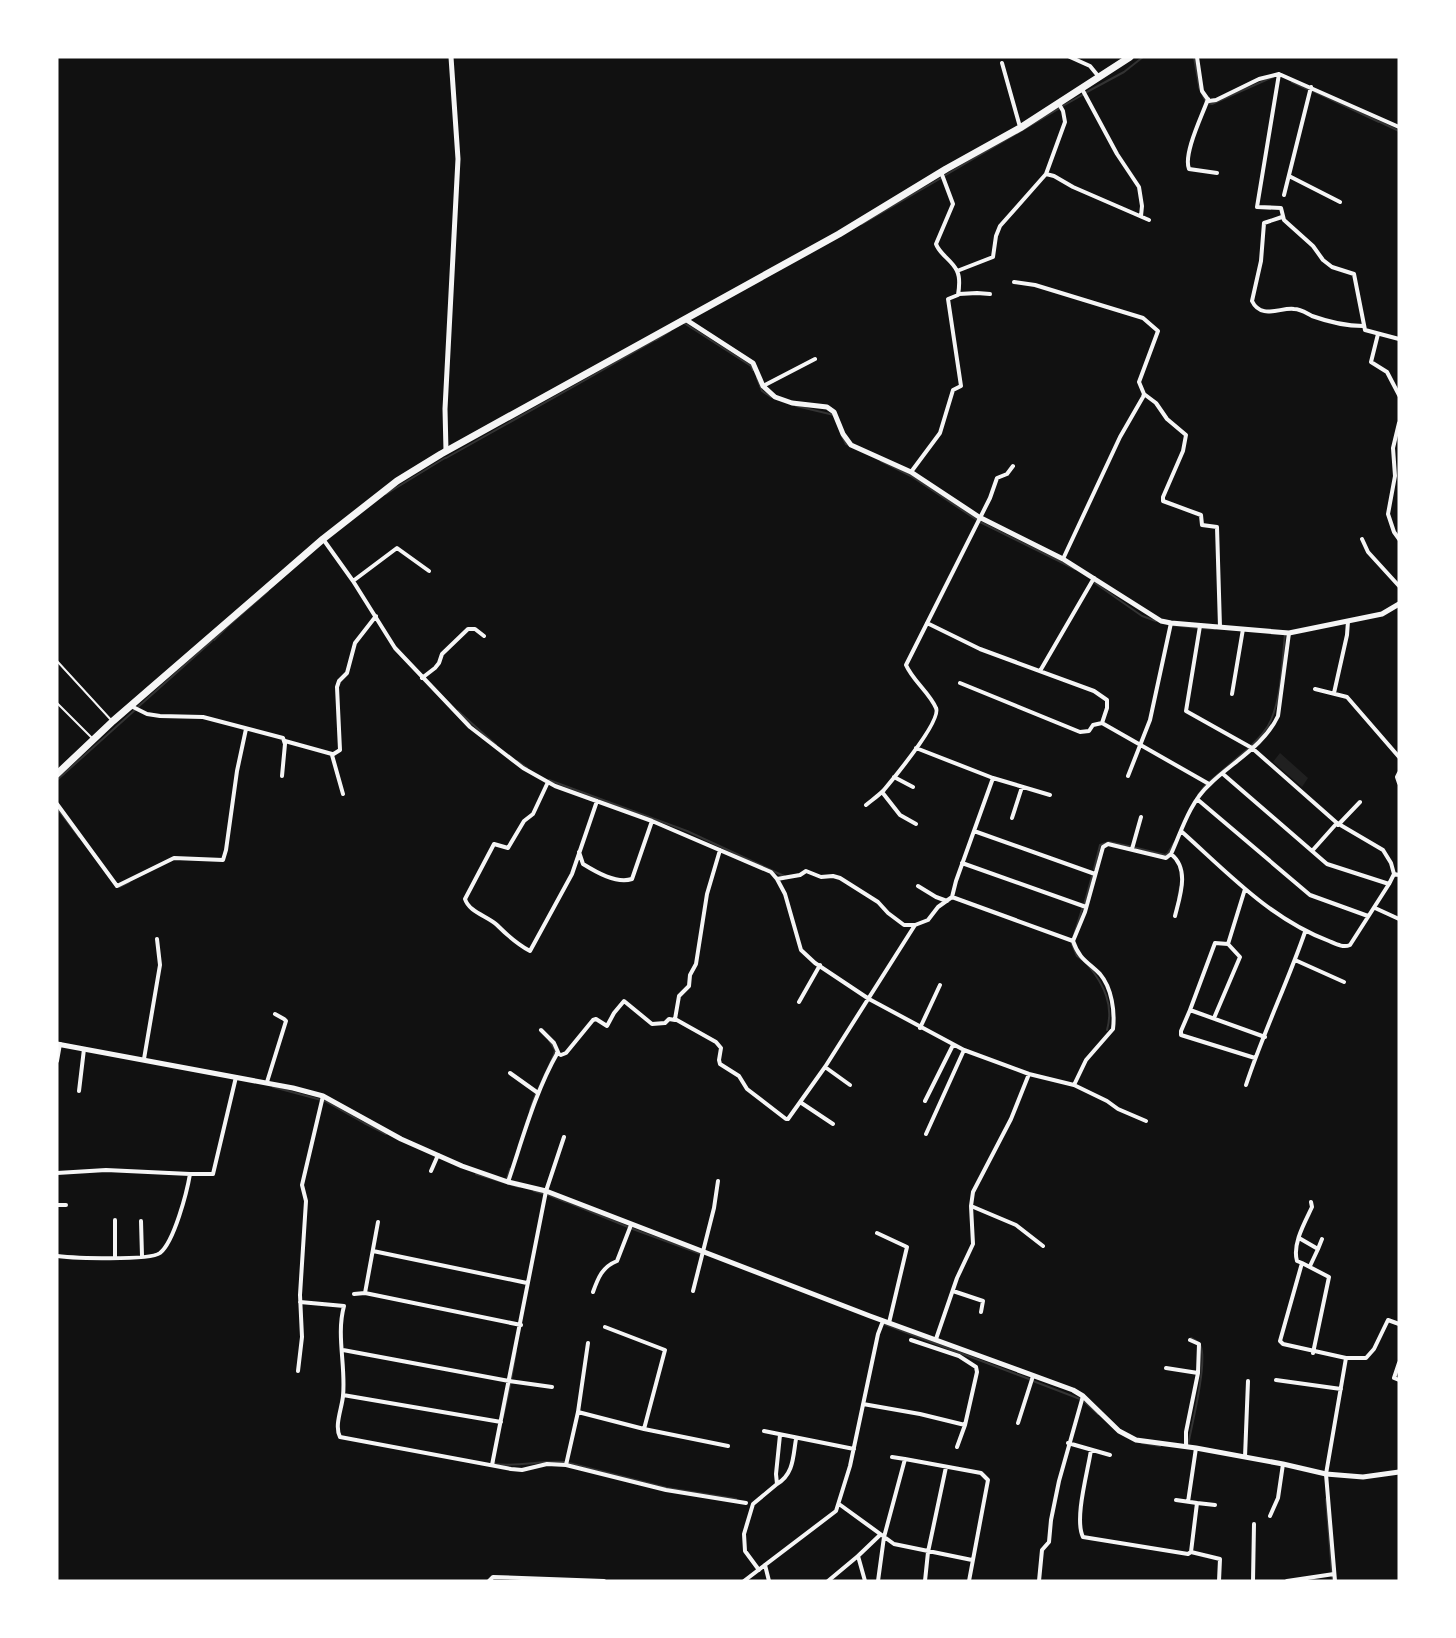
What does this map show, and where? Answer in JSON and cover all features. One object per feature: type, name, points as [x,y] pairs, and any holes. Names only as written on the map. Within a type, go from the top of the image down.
[{"type":"highway","points":[[57,774],[113,721],[323,539],[397,481],[446,451],[839,234],[941,172],[1020,128],[1130,57]]},
{"type":"street","points":[[446,451],[445,409],[458,159],[451,57]]},
{"type":"street","points":[[1070,57],[1090,66],[1099,78]]},
{"type":"street","points":[[1197,57],[1202,91],[1208,99],[1216,100],[1259,79],[1279,74],[1399,128]]},
{"type":"street","points":[[1002,63],[1020,128]]},
{"type":"street","points":[[1279,74],[1257,206],[1281,208],[1282,217],[1332,267],[1354,274],[1363,326],[1369,332],[1399,339]]},
{"type":"street","points":[[1284,195],[1311,87]]},
{"type":"street","points":[[1082,89],[1117,154],[1138,187],[1142,206],[1141,216]]},
{"type":"street","points":[[1208,99],[1188,156],[1187,167],[1217,173]]},
{"type":"street","points":[[957,271],[993,257],[1000,226],[1046,174],[1065,122],[1059,104]]},
{"type":"street","points":[[941,172],[953,204],[936,244],[957,271],[959,294]]},
{"type":"street","points":[[1046,174],[1149,220]]},
{"type":"street","points":[[1289,176],[1340,202]]},
{"type":"street","points":[[1282,217],[1264,223],[1261,261],[1253,304],[1258,309],[1278,312],[1295,309],[1312,316],[1363,326]]},
{"type":"street","points":[[1014,282],[1053,290],[1146,320],[1158,332],[1139,382],[1144,394],[1156,403],[1167,419],[1186,435],[1183,451],[1163,499],[1201,515],[1202,525],[1216,528],[1220,627]]},
{"type":"street","points":[[911,472],[940,433],[953,390],[959,388],[961,384],[948,299],[959,294],[977,292],[990,294]]},
{"type":"street","points":[[685,319],[753,363],[763,386],[775,397],[792,403],[827,408],[834,412],[843,434],[851,444],[911,472],[980,517],[1063,560],[1156,618],[1171,623],[1289,633],[1382,614],[1399,604]]},
{"type":"street","points":[[1378,334],[1371,362],[1387,372],[1399,395]]},
{"type":"street","points":[[763,386],[815,359]]},
{"type":"street","points":[[1063,560],[1120,437],[1144,394]]},
{"type":"street","points":[[1399,423],[1393,448],[1395,476],[1388,514],[1399,538]]},
{"type":"street","points":[[866,805],[882,792],[894,777],[916,748],[937,713],[936,707],[906,666],[990,498],[997,478],[1007,474],[1013,466]]},
{"type":"street","points":[[323,539],[353,580],[395,648],[483,738],[523,768],[548,783],[652,821],[771,872],[785,894],[801,950],[820,966],[869,999],[964,1050],[1029,1074],[1074,1085],[1146,1122]]},
{"type":"street","points":[[1362,539],[1368,552],[1399,586]]},
{"type":"street","points":[[353,580],[394,548],[399,549],[429,571]]},
{"type":"street","points":[[1040,671],[1094,578]]},
{"type":"street","points":[[131,706],[147,714],[174,718],[198,716],[279,737],[285,741],[332,754],[340,750],[339,681],[347,673],[355,643],[376,616]]},
{"type":"street","points":[[1334,694],[1348,621]]},
{"type":"street","points":[[927,623],[980,649],[1094,691],[1106,698],[1107,708],[1102,723]]},
{"type":"street","points":[[1128,776],[1150,720],[1171,623]]},
{"type":"street","points":[[1181,831],[1245,889],[1284,920],[1305,932],[1348,946],[1397,874],[1383,850],[1337,824],[1252,748],[1186,711],[1200,626]]},
{"type":"street","points":[[422,678],[439,663],[442,654],[468,629],[475,629],[484,636]]},
{"type":"street","points":[[1232,694],[1243,629]]},
{"type":"street","points":[[1074,1085],[1086,1059],[1112,1030],[1114,1020],[1112,1004],[1104,981],[1080,957],[1073,941],[1105,845],[1166,858],[1171,854],[1197,799],[1209,784],[1252,748],[1278,716],[1289,633]]},
{"type":"street","points":[[960,683],[1080,732],[1085,733],[1093,725],[1102,723],[1209,784]]},
{"type":"street","points":[[1315,689],[1342,695],[1350,700],[1399,757]]},
{"type":"street","points":[[57,804],[117,886],[174,858],[223,860],[246,729]]},
{"type":"street","points":[[282,776],[285,741]]},
{"type":"street","points":[[916,748],[993,778],[1050,795]]},
{"type":"street","points":[[332,754],[343,794]]},
{"type":"street","points":[[1399,773],[1397,779],[1399,783]]},
{"type":"street","points":[[1223,774],[1327,864],[1389,884]]},
{"type":"street","points":[[894,777],[913,787]]},
{"type":"street","points":[[777,879],[806,872],[821,877],[837,876],[878,902],[904,925],[915,925],[928,920],[952,897],[993,778]]},
{"type":"street","points":[[548,783],[534,814],[524,821],[507,849],[494,844],[465,896],[467,905],[498,926],[506,936],[530,951],[572,873],[597,801]]},
{"type":"street","points":[[1012,818],[1022,787]]},
{"type":"street","points":[[882,792],[900,815],[916,824]]},
{"type":"street","points":[[1197,799],[1310,895],[1368,916]]},
{"type":"street","points":[[1312,851],[1360,802]]},
{"type":"street","points":[[1132,849],[1141,818]]},
{"type":"street","points":[[579,852],[583,864],[597,872],[623,880],[632,879],[652,821]]},
{"type":"street","points":[[974,831],[1095,874]]},
{"type":"street","points":[[675,1020],[679,996],[689,986],[690,975],[696,964],[707,894],[720,850]]},
{"type":"street","points":[[1171,854],[1179,861],[1182,870],[1175,916]]},
{"type":"street","points":[[962,863],[1086,907]]},
{"type":"street","points":[[918,886],[947,901]]},
{"type":"street","points":[[1228,944],[1245,889]]},
{"type":"street","points":[[952,897],[1073,941]]},
{"type":"street","points":[[1375,908],[1399,919]]},
{"type":"street","points":[[557,1053],[561,1055],[566,1053],[592,1020],[596,1019],[607,1026],[624,1001],[652,1024],[665,1023],[669,1019],[675,1020],[716,1042],[720,1048],[720,1064],[739,1076],[747,1089],[786,1119],[825,1067],[915,925]]},
{"type":"street","points":[[1246,1085],[1305,932]]},
{"type":"street","points":[[144,1059],[160,965],[157,939]]},
{"type":"street","points":[[1214,1018],[1240,957],[1228,944],[1215,943],[1181,1035],[1255,1058]]},
{"type":"street","points":[[1295,960],[1344,982]]},
{"type":"street","points":[[799,1002],[820,966]]},
{"type":"street","points":[[920,1028],[940,985]]},
{"type":"street","points":[[1190,1010],[1265,1037]]},
{"type":"street","points":[[267,1082],[286,1022],[285,1018],[275,1014]]},
{"type":"street","points":[[508,1182],[538,1093],[557,1053],[555,1043],[541,1030]]},
{"type":"street","points":[[57,1060],[58,1044],[267,1082],[323,1097],[402,1139],[462,1166],[508,1182],[546,1191],[886,1322],[1073,1390],[1083,1396],[1119,1431],[1142,1442],[1186,1446],[1326,1474],[1363,1476],[1399,1472]]},
{"type":"street","points":[[925,1101],[953,1045]]},
{"type":"street","points":[[79,1091],[84,1049]]},
{"type":"street","points":[[927,1134],[964,1050]]},
{"type":"street","points":[[825,1067],[850,1085]]},
{"type":"street","points":[[510,1073],[538,1093]]},
{"type":"street","points":[[936,1339],[973,1244],[971,1206],[973,1192],[1011,1119],[1029,1074]]},
{"type":"street","points":[[57,1173],[106,1170],[211,1175],[214,1172],[237,1077]]},
{"type":"street","points":[[298,1371],[302,1336],[300,1302],[306,1201],[302,1185],[323,1097]]},
{"type":"street","points":[[800,1102],[833,1124]]},
{"type":"street","points":[[492,1465],[546,1191],[564,1137]]},
{"type":"street","points":[[431,1171],[438,1155]]},
{"type":"street","points":[[57,1256],[142,1257],[159,1253],[166,1244],[183,1205],[190,1174]]},
{"type":"street","points":[[693,1291],[714,1208],[718,1180]]},
{"type":"street","points":[[1311,1202],[1312,1207],[1299,1238],[1295,1255],[1297,1261],[1329,1277],[1313,1353]]},
{"type":"street","points":[[57,1205],[66,1205]]},
{"type":"street","points":[[971,1206],[1016,1224],[1043,1246]]},
{"type":"street","points":[[115,1220],[115,1257]]},
{"type":"street","points":[[141,1221],[142,1257]]},
{"type":"street","points":[[365,1293],[378,1222]]},
{"type":"street","points":[[592,1292],[605,1267],[617,1261],[631,1225]]},
{"type":"street","points":[[744,1581],[831,1516],[839,1504],[854,1449],[878,1334],[886,1322],[907,1247],[877,1233]]},
{"type":"street","points":[[1299,1238],[1317,1249]]},
{"type":"street","points":[[1310,1266],[1322,1239]]},
{"type":"street","points":[[373,1251],[527,1283]]},
{"type":"street","points":[[1302,1263],[1280,1341],[1283,1344],[1313,1353],[1346,1358],[1366,1358],[1374,1349],[1388,1320],[1399,1324]]},
{"type":"street","points":[[953,1292],[983,1301],[981,1312]]},
{"type":"street","points":[[354,1294],[365,1293],[521,1325]]},
{"type":"street","points":[[300,1302],[344,1306],[340,1332],[343,1350],[343,1395],[338,1429],[340,1437],[511,1470],[522,1470],[544,1464],[566,1465],[666,1490],[747,1503]]},
{"type":"street","points":[[605,1327],[665,1350],[644,1429]]},
{"type":"street","points":[[911,1340],[959,1356],[975,1365],[977,1372],[965,1425],[957,1447]]},
{"type":"street","points":[[1186,1446],[1186,1432],[1198,1374],[1199,1344],[1190,1340]]},
{"type":"street","points":[[566,1465],[578,1412],[588,1343]]},
{"type":"street","points":[[343,1350],[552,1387]]},
{"type":"street","points":[[1335,1581],[1326,1474],[1346,1358]]},
{"type":"street","points":[[1399,1363],[1394,1378],[1399,1380]]},
{"type":"street","points":[[1166,1368],[1198,1374]]},
{"type":"street","points":[[1018,1424],[1033,1376]]},
{"type":"street","points":[[1276,1380],[1341,1389]]},
{"type":"street","points":[[1245,1458],[1248,1381]]},
{"type":"street","points":[[343,1395],[501,1422]]},
{"type":"street","points":[[1039,1581],[1042,1550],[1049,1542],[1051,1520],[1068,1443],[1083,1396]]},
{"type":"street","points":[[863,1404],[965,1425]]},
{"type":"street","points":[[578,1412],[644,1429],[728,1446]]},
{"type":"street","points":[[764,1431],[854,1449]]},
{"type":"street","points":[[777,1485],[780,1435]]},
{"type":"street","points":[[759,1570],[745,1551],[744,1534],[753,1504],[786,1479],[796,1439]]},
{"type":"street","points":[[1068,1443],[1110,1455]]},
{"type":"street","points":[[1188,1502],[1196,1448]]},
{"type":"street","points":[[1092,1450],[1082,1504],[1081,1532],[1083,1537],[1220,1558],[1219,1581]]},
{"type":"street","points":[[892,1457],[981,1473],[988,1480],[969,1581]]},
{"type":"street","points":[[879,1581],[882,1536],[905,1460]]},
{"type":"street","points":[[1270,1516],[1278,1498],[1283,1464]]},
{"type":"street","points":[[925,1581],[928,1552],[946,1467]]},
{"type":"street","points":[[1176,1500],[1215,1505]]},
{"type":"street","points":[[1191,1552],[1197,1503]]},
{"type":"street","points":[[839,1504],[894,1544],[972,1560]]},
{"type":"street","points":[[1253,1581],[1254,1524]]},
{"type":"street","points":[[828,1581],[882,1536]]},
{"type":"street","points":[[858,1556],[866,1581]]},
{"type":"street","points":[[765,1565],[769,1581]]},
{"type":"street","points":[[1287,1581],[1334,1575]]},
{"type":"street","points":[[489,1581],[493,1577],[604,1581]]},
{"type":"lane","points":[[57,661],[113,721]]},
{"type":"lane","points":[[57,703],[93,740]]},
{"type":"shaded area","points":[[1280,753],[1308,778],[1302,787],[1273,762]]},
{"type":"waterway","points":[[1085,93],[1124,72],[1143,57]]},
{"type":"waterway","points":[[1194,57],[1199,86]]},
{"type":"waterway","points":[[1207,103],[1212,104],[1273,77]]},
{"type":"waterway","points":[[1292,82],[1309,90]]},
{"type":"waterway","points":[[1199,87],[1206,102]]},
{"type":"waterway","points":[[1311,90],[1379,122]]},
{"type":"waterway","points":[[1061,107],[1084,94]]},
{"type":"waterway","points":[[944,176],[1060,108]]},
{"type":"waterway","points":[[1380,122],[1399,131]]},
{"type":"waterway","points":[[862,224],[943,177]]},
{"type":"waterway","points":[[684,323],[751,366],[753,370]]},
{"type":"waterway","points":[[656,340],[670,331]]},
{"type":"waterway","points":[[587,379],[655,340]]},
{"type":"waterway","points":[[757,378],[762,391],[771,397]]},
{"type":"waterway","points":[[446,458],[587,379]]},
{"type":"waterway","points":[[796,406],[834,415]]},
{"type":"waterway","points":[[842,436],[849,445]]},
{"type":"waterway","points":[[386,494],[445,458]]},
{"type":"waterway","points":[[881,461],[911,476],[977,520]]},
{"type":"waterway","points":[[978,521],[1075,569]]},
{"type":"waterway","points":[[1092,581],[1142,616],[1156,621]]},
{"type":"waterway","points":[[228,626],[268,591]]},
{"type":"waterway","points":[[1171,625],[1199,628]]},
{"type":"waterway","points":[[214,640],[227,627]]},
{"type":"waterway","points":[[1200,628],[1215,629]]},
{"type":"waterway","points":[[1251,746],[1267,727],[1275,710],[1285,634]]},
{"type":"waterway","points":[[138,707],[212,641]]},
{"type":"waterway","points":[[57,780],[135,710]]},
{"type":"waterway","points":[[458,711],[496,745]]},
{"type":"waterway","points":[[1208,783],[1249,748]]},
{"type":"waterway","points":[[517,761],[527,768]]},
{"type":"waterway","points":[[549,780],[687,831],[784,876]]},
{"type":"waterway","points":[[1198,795],[1207,783]]},
{"type":"waterway","points":[[57,808],[79,837]]},
{"type":"waterway","points":[[1094,869],[1100,845],[1109,842],[1133,847]]},
{"type":"waterway","points":[[1133,847],[1165,855],[1174,843]]},
{"type":"waterway","points":[[1084,905],[1092,876]]},
{"type":"waterway","points":[[116,887],[129,882]]},
{"type":"waterway","points":[[1178,899],[1180,887]]},
{"type":"waterway","points":[[1073,938],[1083,906]]},
{"type":"waterway","points":[[1072,944],[1077,956],[1084,961]]},
{"type":"waterway","points":[[1088,965],[1099,980],[1106,996],[1109,1012],[1107,1030]]},
{"type":"waterway","points":[[537,1092],[554,1055],[555,1050],[549,1040]]},
{"type":"waterway","points":[[273,1087],[325,1101],[386,1134]]},
{"type":"waterway","points":[[530,1110],[536,1093]]},
{"type":"waterway","points":[[506,1181],[510,1169]]},
{"type":"waterway","points":[[476,1174],[519,1187]]},
{"type":"waterway","points":[[534,1191],[545,1194]]},
{"type":"waterway","points":[[546,1194],[566,1202]]},
{"type":"waterway","points":[[567,1202],[628,1227]]},
{"type":"waterway","points":[[630,1228],[701,1254]]},
{"type":"waterway","points":[[884,1324],[1029,1379]]},
{"type":"waterway","points":[[1188,1445],[1202,1367],[1201,1347],[1191,1338]]},
{"type":"waterway","points":[[511,1380],[516,1351]]},
{"type":"waterway","points":[[503,1417],[511,1381]]},
{"type":"waterway","points":[[1033,1381],[1080,1399]]},
{"type":"waterway","points":[[1085,1402],[1098,1414]]},
{"type":"waterway","points":[[1142,1443],[1160,1446]]},
{"type":"waterway","points":[[494,1461],[495,1464],[504,1465],[565,1462]]},
{"type":"waterway","points":[[569,1463],[667,1488],[736,1499]]},
{"type":"waterway","points":[[1326,1499],[1332,1574]]},
{"type":"waterway","points":[[1332,1575],[1333,1581]]}]
